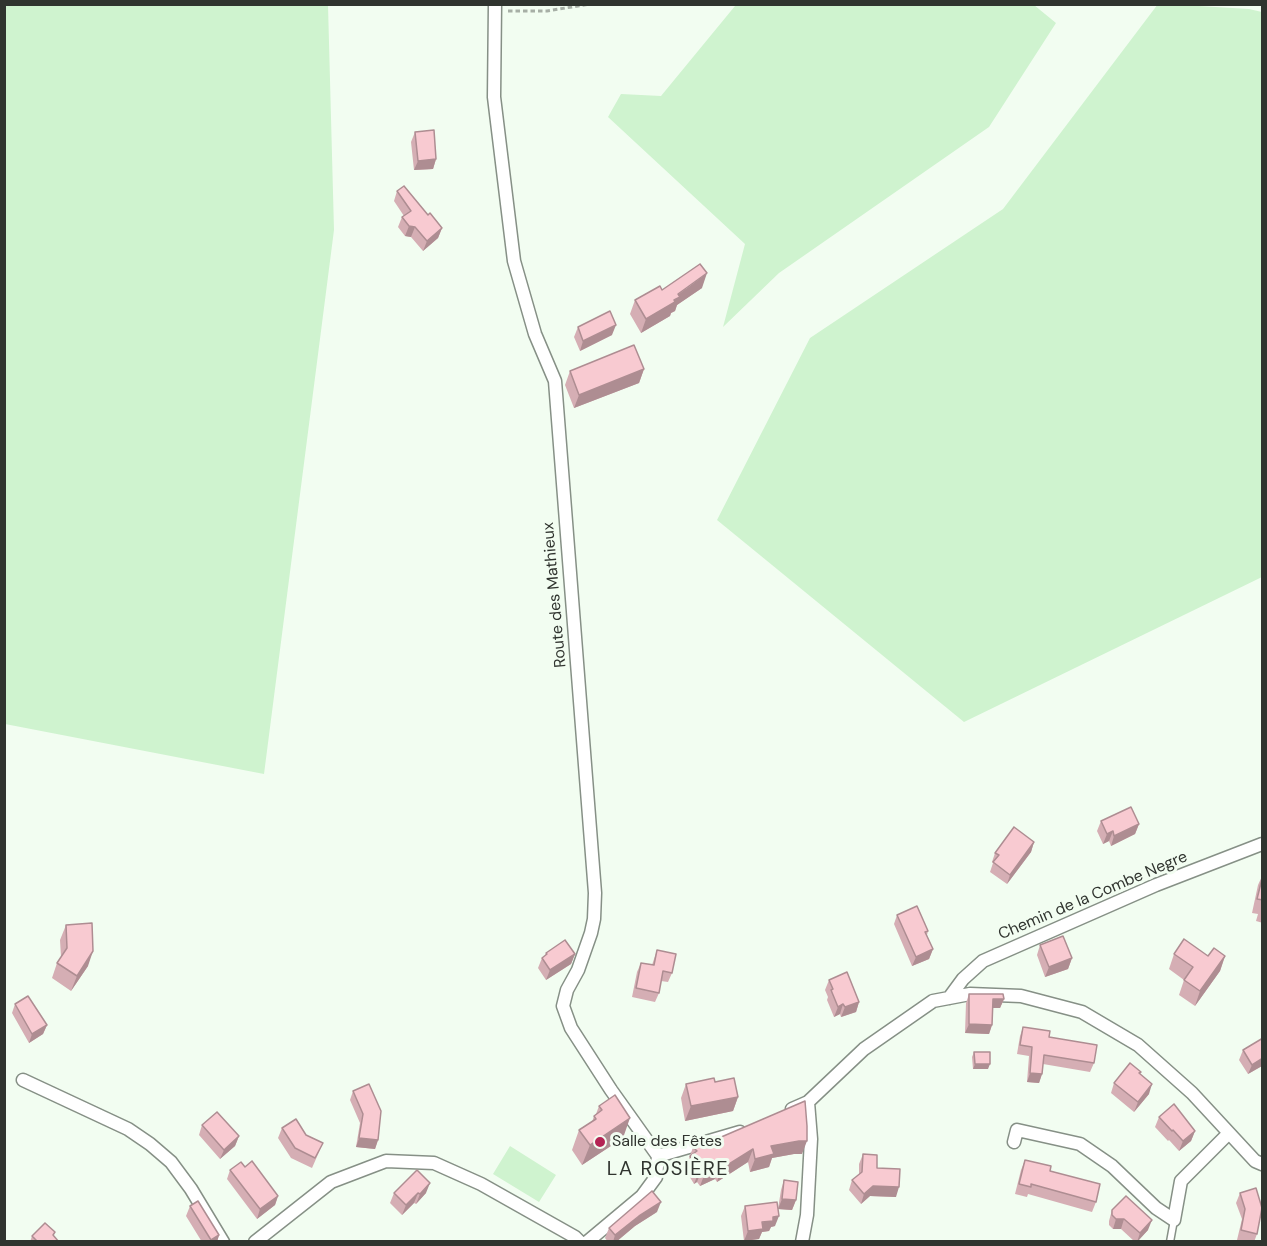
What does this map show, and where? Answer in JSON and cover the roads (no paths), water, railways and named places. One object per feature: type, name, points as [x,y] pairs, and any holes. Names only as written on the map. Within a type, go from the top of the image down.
[{"type":"street","name":"Route des Mathieux","points":[[495,7],[495,97],[514,261],[535,334],[555,381],[594,882],[594,919],[591,933],[578,970],[567,990],[563,1006],[571,1028],[582,1046],[658,1156]]},
{"type":"street","name":"Chemin de la Combe Negre","points":[[949,998],[963,979],[983,961],[1156,885],[1263,844]]},
{"type":"street","points":[[776,1116],[808,1102],[864,1049],[933,1001],[970,994],[1021,996],[1082,1012],[1138,1045],[1192,1093],[1255,1161],[1263,1164]]},
{"type":"street","points":[[23,1080],[128,1129],[150,1144],[171,1162],[223,1242]]},
{"type":"street","points":[[802,1242],[807,1215],[810,1151],[808,1102]]},
{"type":"street","points":[[586,1242],[642,1196],[656,1177],[658,1156],[734,1134],[755,1125]]},
{"type":"street","points":[[1014,1142],[1017,1130],[1080,1144],[1112,1166],[1156,1208],[1174,1220],[1181,1181],[1229,1133]]},
{"type":"street","points":[[255,1242],[331,1182],[386,1161],[434,1163],[481,1184],[580,1242]]},
{"type":"lane","points":[[1170,1242],[1174,1220]]},
{"type":"place","name":"Salle des Fêtes","points":[[600,1142]]},
{"type":"district","name":"LA ROSIÈRE","points":[[668,1170]]}]
